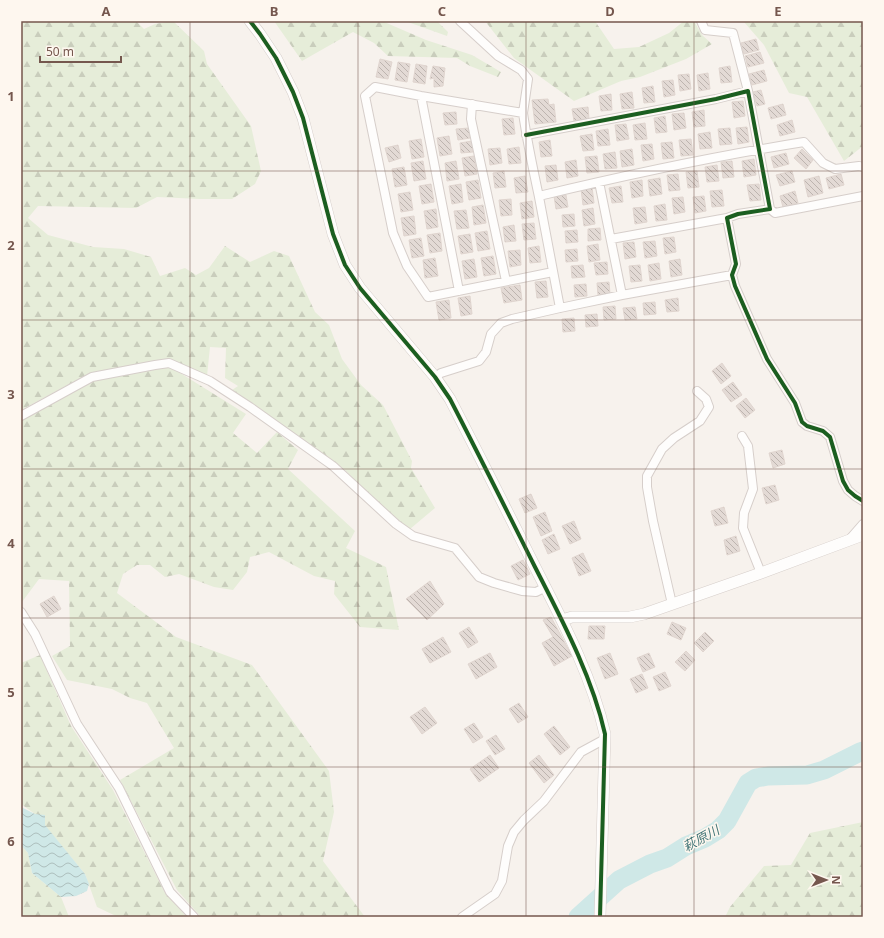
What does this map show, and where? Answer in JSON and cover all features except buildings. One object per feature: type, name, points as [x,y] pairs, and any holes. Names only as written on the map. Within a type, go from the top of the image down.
[{"type":"street","points":[[250,21],[276,58],[293,92],[303,118],[333,234],[345,265],[360,288],[435,377],[450,399],[546,587],[590,683],[599,706],[606,734],[600,913]]},
{"type":"street","points":[[460,21],[498,56],[521,70],[528,79],[524,113],[526,136],[560,308]]},
{"type":"street","points":[[701,21],[706,30],[733,33],[748,90],[770,209],[775,213],[863,196]]},
{"type":"street","points":[[524,113],[375,87],[365,96],[393,233],[407,266],[428,297],[553,272]]},
{"type":"street","points":[[526,136],[716,99],[748,90]]},
{"type":"street","points":[[421,96],[459,291]]},
{"type":"street","points":[[472,104],[471,119],[506,281]]},
{"type":"street","points":[[539,196],[759,149],[804,142],[823,163],[834,169],[859,166],[863,167]]},
{"type":"street","points":[[599,182],[622,295]]},
{"type":"street","points":[[610,239],[770,209]]},
{"type":"street","points":[[727,218],[736,264],[732,275],[735,286],[768,359],[795,403],[802,422],[807,426],[823,431],[830,437],[843,481],[848,490],[854,496],[863,500]]},
{"type":"street","points":[[435,377],[441,373],[479,361],[486,352],[491,334],[502,323],[512,319],[622,295],[732,275]]},
{"type":"street","points":[[21,416],[92,377],[169,363],[210,381],[276,425],[333,466],[396,524],[413,536],[455,548],[479,577],[522,591],[536,592],[546,587]]},
{"type":"street","points":[[672,604],[652,522],[647,487],[648,476],[662,449],[674,438],[700,421],[709,407],[706,399],[697,391]]},
{"type":"street","points":[[742,436],[748,446],[752,489],[744,513],[743,528],[761,573]]},
{"type":"street","points":[[848,540],[863,524]]},
{"type":"street","points":[[562,620],[572,617],[630,617],[644,614],[863,535]]},
{"type":"street","points":[[21,612],[35,634],[77,724],[119,788],[170,892],[194,917]]},
{"type":"street","points":[[462,917],[495,894],[502,881],[508,846],[514,832],[544,801],[581,752],[605,739]]},
{"type":"green space","points":[[21,21],[136,21],[144,29],[155,24],[173,21],[204,51],[207,64],[251,126],[261,171],[255,184],[232,199],[157,197],[136,208],[38,206],[28,218],[48,235],[93,247],[124,249],[151,257],[160,276],[185,268],[196,275],[209,268],[225,246],[250,262],[274,251],[289,256],[315,312],[329,325],[342,359],[361,385],[383,405],[412,461],[411,468],[435,508],[410,529],[394,518],[344,469],[232,390],[238,386],[225,378],[226,348],[210,347],[207,376],[171,359],[90,373],[21,410]]},
{"type":"green space","points":[[274,21],[382,21],[426,40],[472,55],[501,72],[498,77],[470,66],[457,58],[388,56],[374,43],[353,32],[302,61]]},
{"type":"green space","points":[[405,21],[437,21],[448,32],[447,36]]},
{"type":"green space","points":[[485,21],[595,21],[614,49],[639,47],[669,33],[684,21],[694,21],[702,35],[712,44],[686,59],[640,77],[621,81],[574,101],[514,58]]},
{"type":"green space","points":[[863,21],[863,146],[844,161],[807,97],[789,93],[764,45],[744,22]]},
{"type":"green space","points":[[169,366],[246,414],[233,433],[257,453],[277,432],[298,450],[288,469],[355,531],[346,548],[386,567],[399,630],[360,627],[334,594],[335,581],[314,576],[269,552],[250,557],[247,572],[233,590],[214,587],[179,574],[165,577],[150,565],[137,565],[123,574],[117,593],[176,637],[252,665],[329,771],[334,812],[323,861],[365,917],[201,917],[177,890],[120,780],[174,748],[147,703],[130,698],[112,689],[67,680],[52,656],[70,646],[69,581],[39,579],[22,602],[21,601],[21,418],[94,380]]},
{"type":"green space","points":[[40,655],[71,726],[113,790],[165,893],[187,917],[118,917],[97,907],[85,874],[35,814],[21,804],[21,663]]},
{"type":"green space","points":[[863,822],[863,917],[725,917],[730,907],[764,866],[791,865],[810,833]]},
{"type":"green space","points":[[21,845],[28,853],[32,873],[61,897],[69,917],[21,917]]},
{"type":"water","points":[[21,807],[35,814],[45,815],[45,825],[85,874],[89,884],[87,891],[76,896],[61,897],[32,873],[28,853],[21,845]]},
{"type":"waterway","name":"萩原川","points":[[578,917],[619,880],[650,864],[667,858],[686,846],[705,838],[718,830],[727,821],[748,783],[756,778],[768,776],[807,775],[824,770],[863,751]]},
{"type":"cycle path","points":[[250,21],[276,58],[293,92],[303,118],[333,234],[345,265],[360,288],[435,377],[450,399],[556,607],[584,670],[605,734],[600,917]]},
{"type":"cycle path","points":[[526,135],[716,99],[748,91],[770,209],[738,214],[727,218],[736,264],[732,275],[735,286],[767,359],[795,403],[802,422],[807,426],[823,431],[830,437],[843,481],[848,490],[863,501]]}]
